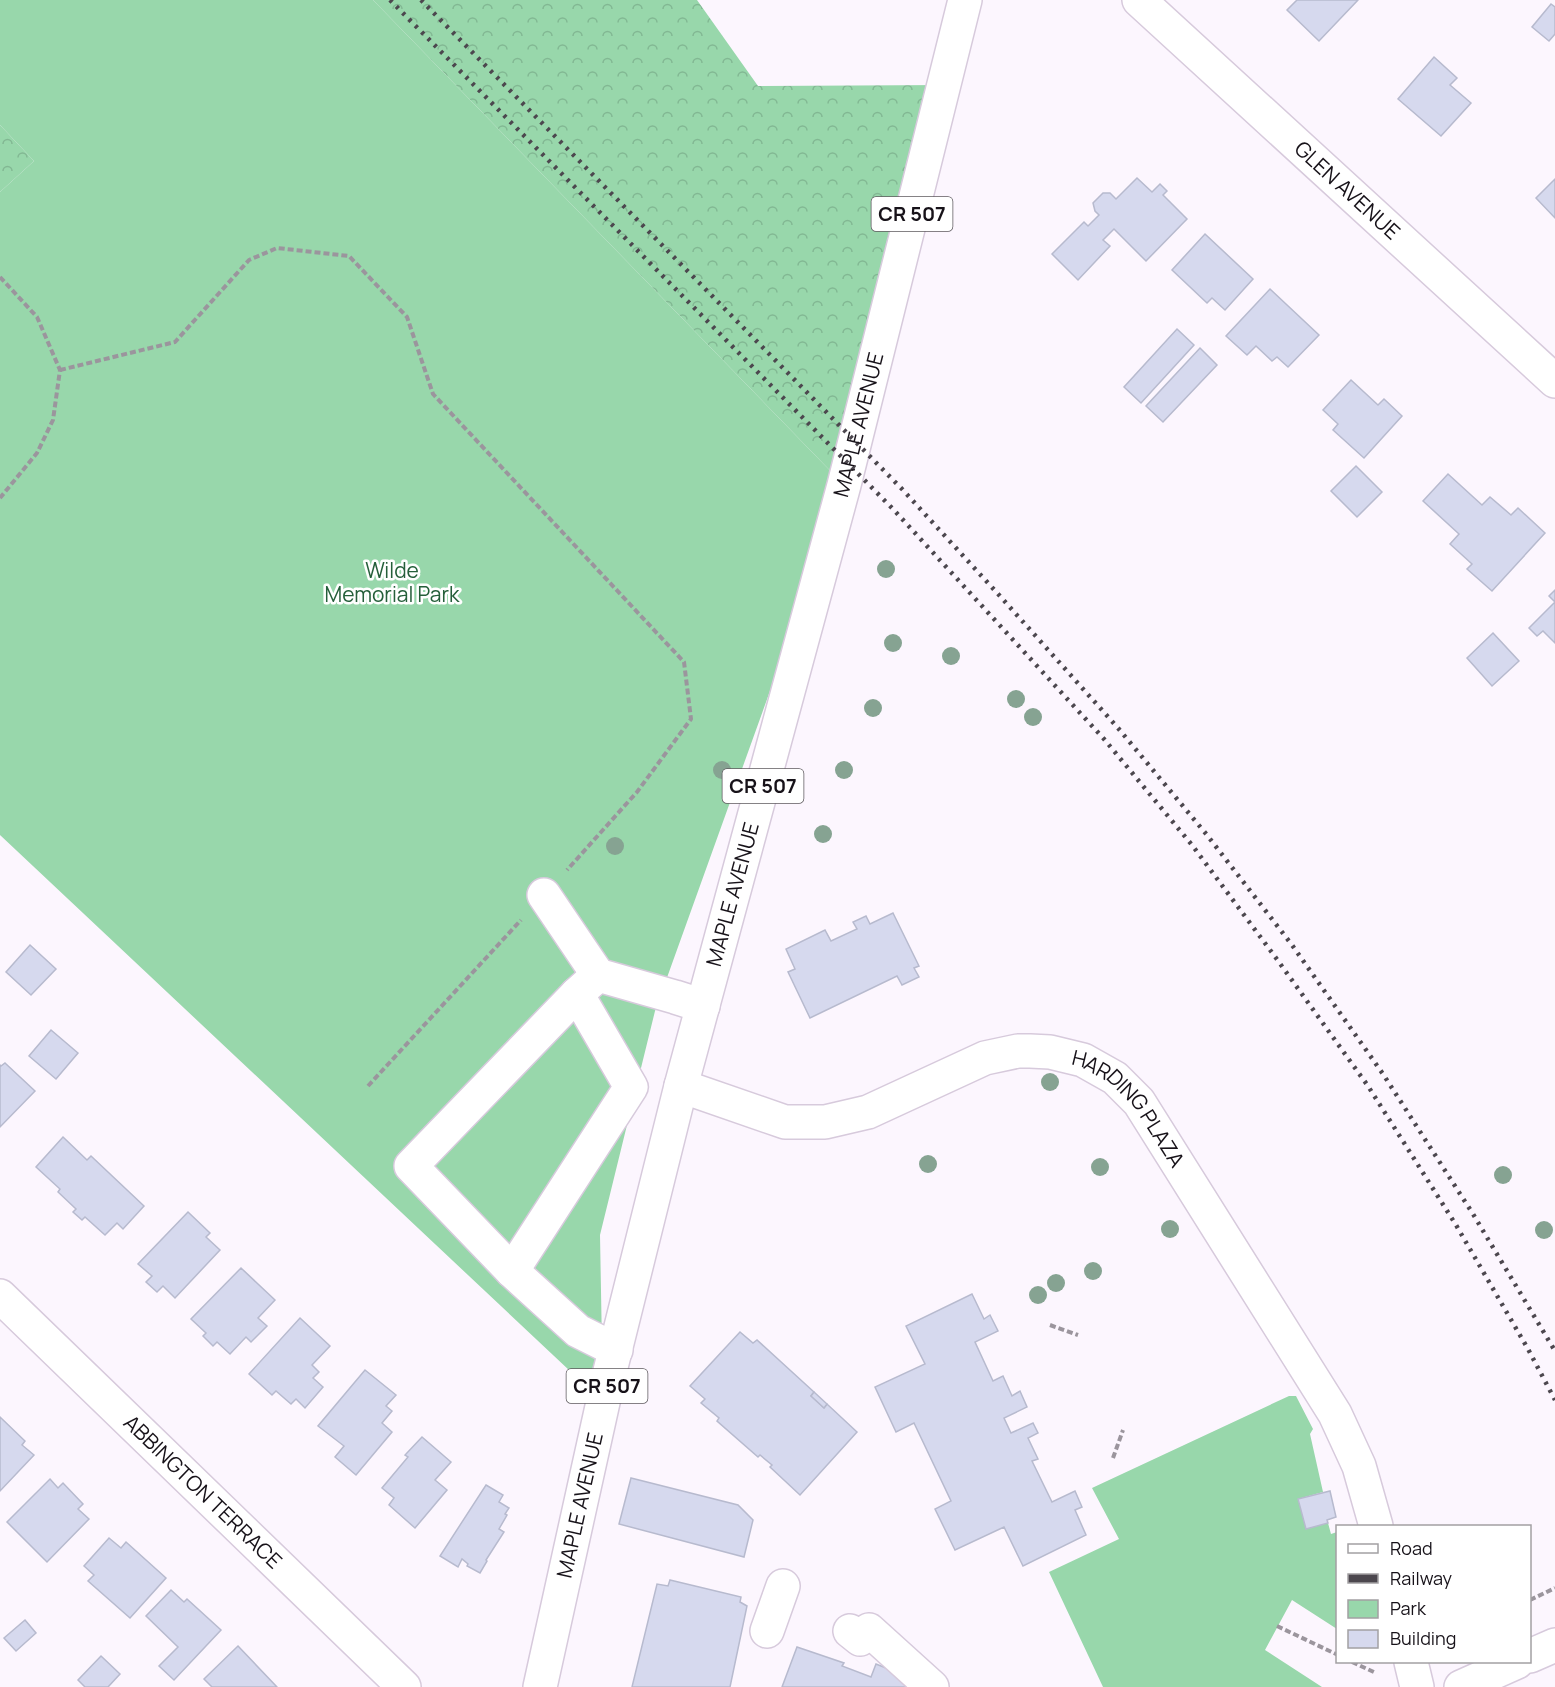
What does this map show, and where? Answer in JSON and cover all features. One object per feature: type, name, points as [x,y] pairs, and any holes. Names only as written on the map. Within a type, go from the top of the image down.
[{"type":"street","name":"MAPLE AVENUE","points":[[540,1687],[616,1350],[681,1086],[844,485],[965,0]]},
{"type":"street","name":"GLEN AVENUE","points":[[1139,0],[1555,381]]},
{"type":"street","points":[[512,1271],[631,1088],[588,984],[544,895]]},
{"type":"street","points":[[588,984],[675,996],[703,1006]]},
{"type":"street","points":[[588,984],[411,1166],[512,1271],[578,1331],[616,1350]]},
{"type":"street","name":"HARDING PLAZA","points":[[681,1086],[785,1122],[825,1122],[868,1112],[985,1058],[1018,1051],[1050,1052],[1083,1060],[1115,1078],[1139,1102],[1335,1414],[1359,1466],[1376,1525]]},
{"type":"street","name":"ABBINGTON TERRACE","points":[[0,1296],[404,1687]]},
{"type":"street","points":[[767,1631],[783,1586]]},
{"type":"street","points":[[850,1631],[860,1639],[869,1630],[932,1687]]},
{"type":"street","points":[[1531,1656],[1555,1645]]},
{"type":"street","points":[[1411,1663],[1417,1687]]},
{"type":"street","points":[[1461,1687],[1515,1663]]},
{"type":"path","points":[[60,370],[175,342],[249,260],[277,248],[349,256],[407,317],[433,394],[684,662],[691,720],[637,792],[368,1086]]},
{"type":"path","points":[[0,277],[37,317],[60,370],[53,420],[37,453],[0,498]]},
{"type":"path","points":[[1050,1325],[1078,1335]]},
{"type":"path","points":[[1113,1458],[1123,1430]]},
{"type":"path","points":[[1531,1600],[1555,1588]]},
{"type":"path","points":[[1277,1626],[1336,1654]]},
{"type":"path","points":[[1354,1663],[1376,1672]]},
{"type":"green space","name":"Wilde Memorial Park","points":[[0,0],[373,0],[844,485],[655,1011],[600,1235],[603,1402],[0,835],[0,192],[34,161],[0,125]]},
{"type":"green space","points":[[373,0],[697,0],[758,86],[944,85],[844,485]]},
{"type":"green space","points":[[0,125],[34,161],[0,192]]},
{"type":"green space","points":[[1289,1396],[1296,1396],[1313,1429],[1310,1434],[1323,1492],[1298,1499],[1306,1528],[1328,1523],[1331,1534],[1336,1532],[1336,1628],[1292,1600],[1265,1650],[1322,1687],[1103,1687],[1049,1572],[1119,1539],[1092,1488]]},
{"type":"building","points":[[1297,0],[1358,0],[1319,41],[1287,10]]},
{"type":"building","points":[[1551,4],[1555,7],[1555,34],[1549,41],[1532,27]]},
{"type":"building","points":[[1434,57],[1457,78],[1450,85],[1471,103],[1441,136],[1398,99]]},
{"type":"building","points":[[1137,178],[1152,192],[1160,184],[1167,191],[1163,195],[1187,219],[1146,261],[1114,229],[1103,240],[1110,246],[1078,280],[1052,254],[1084,222],[1088,226],[1099,215],[1093,203],[1103,193],[1110,193],[1116,199]]},
{"type":"building","points":[[1555,179],[1555,218],[1536,198]]},
{"type":"building","points":[[1205,234],[1253,279],[1225,310],[1212,298],[1207,303],[1172,270]]},
{"type":"building","points":[[1270,289],[1319,335],[1288,367],[1277,357],[1272,361],[1256,346],[1247,355],[1226,336]]},
{"type":"building","points":[[1177,329],[1194,345],[1141,403],[1124,387]]},
{"type":"building","points":[[1200,348],[1217,365],[1163,422],[1146,406]]},
{"type":"building","points":[[1351,380],[1378,405],[1384,399],[1402,416],[1364,458],[1333,430],[1338,424],[1323,410]]},
{"type":"building","points":[[1356,466],[1382,492],[1357,517],[1331,491]]},
{"type":"building","points":[[1448,474],[1482,505],[1490,497],[1511,515],[1518,508],[1545,533],[1492,591],[1467,569],[1472,564],[1450,544],[1459,534],[1423,501]]},
{"type":"building","points":[[1555,590],[1555,602],[1549,596]]},
{"type":"building","points":[[1555,602],[1555,643],[1543,631],[1537,636],[1529,628]]},
{"type":"building","points":[[1493,633],[1519,661],[1492,686],[1467,658]]},
{"type":"building","points":[[893,913],[919,966],[914,968],[919,977],[902,985],[897,976],[810,1018],[788,972],[795,969],[786,949],[825,930],[831,941],[857,929],[853,922],[866,916],[870,924]]},
{"type":"building","points":[[30,945],[56,969],[31,995],[6,972]]},
{"type":"building","points":[[51,1030],[78,1053],[56,1079],[29,1056]]},
{"type":"building","points":[[5,1063],[35,1091],[0,1127],[0,1065]]},
{"type":"building","points":[[63,1137],[87,1160],[91,1156],[144,1206],[123,1229],[117,1223],[105,1235],[85,1217],[82,1220],[73,1212],[76,1209],[58,1192],[60,1189],[36,1167]]},
{"type":"building","points":[[188,1212],[210,1233],[206,1237],[220,1250],[175,1298],[163,1286],[157,1292],[146,1282],[152,1276],[138,1264]]},
{"type":"building","points":[[241,1268],[275,1300],[258,1318],[267,1326],[251,1342],[246,1337],[230,1354],[217,1342],[213,1346],[203,1336],[206,1333],[191,1319]]},
{"type":"building","points":[[972,1294],[984,1319],[990,1315],[998,1331],[975,1342],[993,1381],[1003,1376],[1012,1396],[1020,1391],[1027,1407],[1004,1418],[1011,1433],[1033,1423],[1038,1433],[1028,1438],[1038,1459],[1032,1461],[1052,1502],[1075,1491],[1082,1507],[1075,1510],[1086,1535],[1023,1566],[1004,1527],[955,1550],[935,1509],[951,1501],[914,1423],[896,1432],[875,1387],[925,1364],[906,1326]]},
{"type":"building","points":[[300,1318],[330,1346],[312,1365],[319,1372],[313,1378],[323,1387],[305,1408],[296,1399],[291,1404],[276,1391],[272,1395],[249,1374]]},
{"type":"building","points":[[740,1332],[753,1343],[757,1340],[814,1392],[811,1396],[824,1408],[827,1404],[857,1432],[800,1495],[770,1467],[772,1465],[760,1455],[758,1457],[717,1421],[719,1418],[701,1403],[705,1399],[690,1386]]},
{"type":"building","points":[[365,1370],[396,1395],[386,1406],[392,1411],[382,1423],[392,1432],[356,1475],[335,1457],[344,1446],[318,1426]]},
{"type":"building","points":[[814,1392],[827,1404],[824,1408],[811,1396]]},
{"type":"building","points":[[0,1417],[25,1441],[22,1445],[34,1455],[0,1491]]},
{"type":"building","points":[[422,1437],[451,1462],[435,1480],[447,1490],[415,1528],[389,1505],[394,1498],[382,1488],[408,1457],[405,1455]]},
{"type":"building","points":[[631,1478],[738,1505],[753,1520],[744,1557],[619,1524]]},
{"type":"building","points":[[50,1479],[58,1488],[63,1483],[83,1504],[78,1509],[89,1519],[47,1562],[7,1522]]},
{"type":"building","points":[[486,1485],[503,1495],[499,1502],[509,1508],[499,1529],[504,1532],[480,1573],[467,1566],[468,1564],[462,1559],[458,1567],[440,1556]]},
{"type":"building","points":[[1330,1491],[1336,1517],[1327,1520],[1328,1523],[1306,1529],[1298,1499]]},
{"type":"building","points":[[109,1538],[121,1548],[126,1542],[166,1578],[130,1618],[88,1581],[94,1575],[84,1566]]},
{"type":"building","points":[[670,1580],[741,1597],[740,1602],[747,1606],[730,1687],[632,1687],[657,1584],[668,1586]]},
{"type":"building","points":[[171,1590],[184,1602],[187,1599],[221,1630],[174,1680],[159,1666],[178,1647],[146,1616]]},
{"type":"building","points":[[25,1620],[36,1633],[16,1651],[4,1638]]},
{"type":"building","points":[[238,1646],[277,1687],[212,1687],[204,1679]]},
{"type":"building","points":[[797,1647],[844,1663],[842,1666],[871,1677],[876,1664],[901,1674],[915,1687],[782,1687]]},
{"type":"building","points":[[101,1656],[120,1674],[108,1687],[85,1687],[78,1680]]},
{"type":"railway","points":[[390,0],[893,509],[1104,739],[1192,845],[1368,1086],[1456,1225],[1555,1400]]},
{"type":"railway","points":[[421,0],[902,489],[1118,728],[1207,835],[1292,945],[1383,1074],[1473,1214],[1555,1351]]}]
